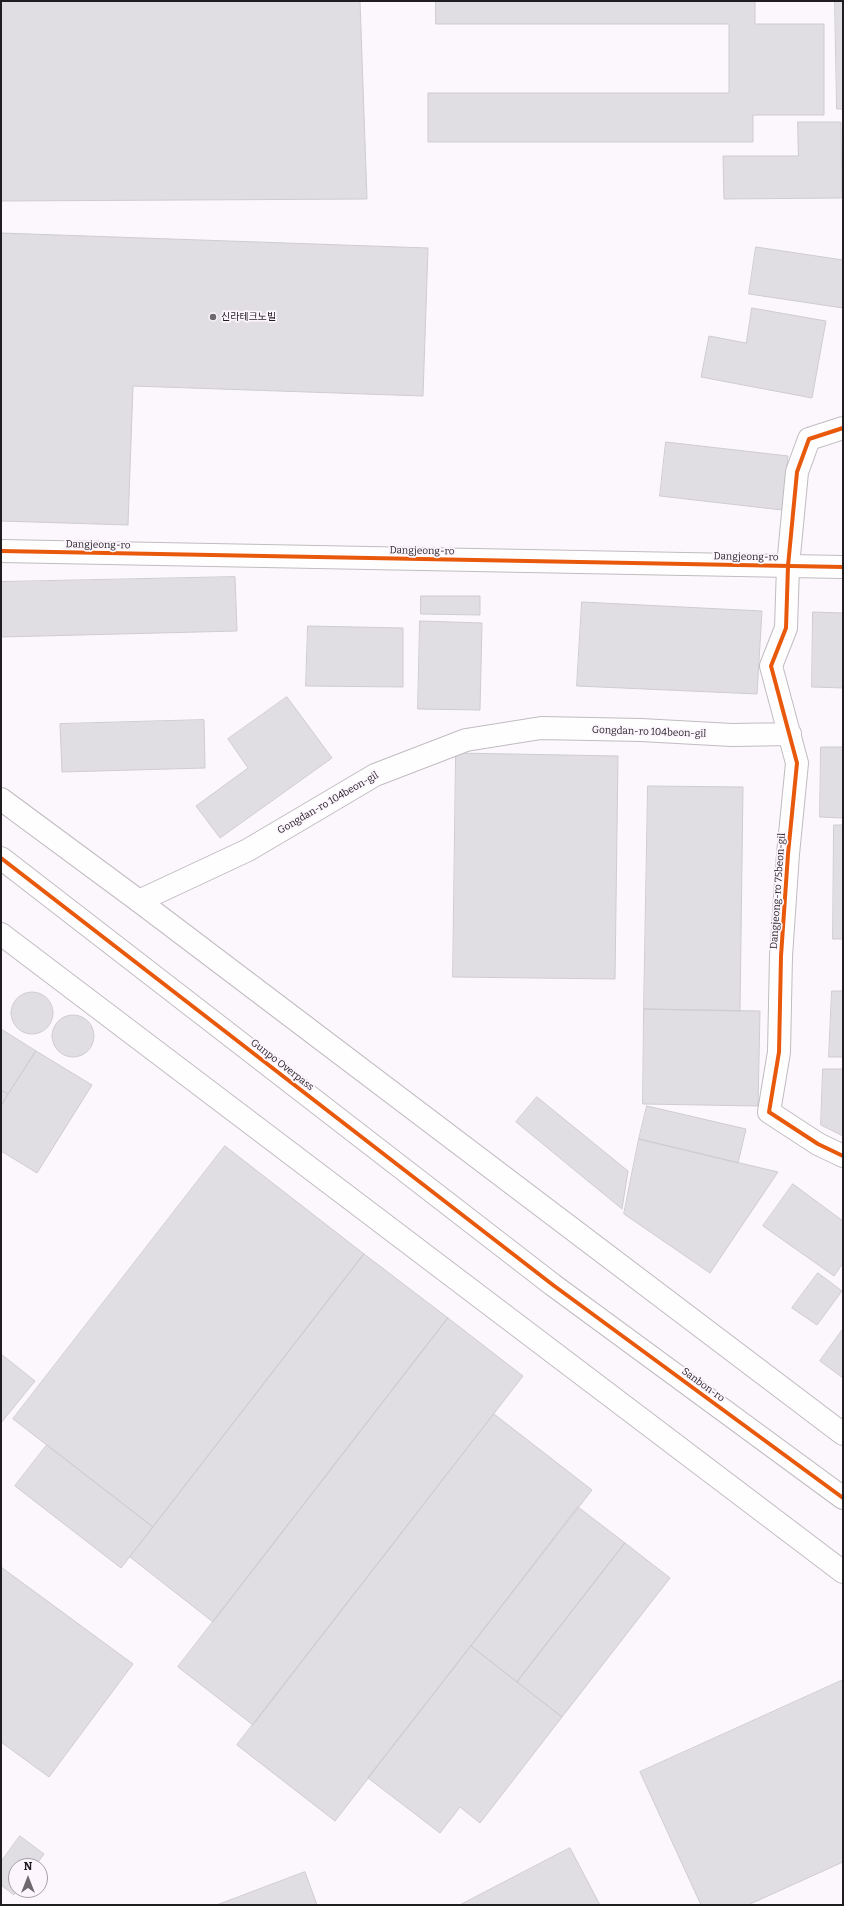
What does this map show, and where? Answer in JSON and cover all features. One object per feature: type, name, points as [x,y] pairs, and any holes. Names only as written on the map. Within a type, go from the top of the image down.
[{"type":"street","name":"Dangjeong-ro 75beon-gil","points":[[843,428],[809,439],[797,472],[788,566],[786,628],[771,666],[797,763],[781,948],[779,1052],[769,1112],[818,1144],[843,1156]]},
{"type":"street","name":"Dangjeong-ro","points":[[1,551],[843,567]]},
{"type":"street","name":"Gongdan-ro 104beon-gil","points":[[139,901],[248,850],[375,775],[466,740],[541,728],[641,730],[732,735],[790,734]]},
{"type":"street","points":[[1,800],[139,901],[843,1434]]},
{"type":"street","name":"Gunpo Overpass","points":[[1,858],[553,1284]]},
{"type":"street","points":[[2,935],[843,1572]]},
{"type":"street","name":"Sanbon-ro","points":[[553,1284],[843,1498]]},
{"type":"building","points":[[1,1],[360,1],[367,199],[1,201]]},
{"type":"building","points":[[436,1],[755,1],[755,24],[824,24],[824,115],[753,115],[753,142],[428,142],[428,93],[729,93],[729,24],[436,24]]},
{"type":"building","points":[[835,1],[843,1],[843,109],[837,109]]},
{"type":"building","points":[[798,122],[841,122],[842,198],[724,199],[723,156],[798,156]]},
{"type":"building","name":"신라테크노빌","points":[[1,233],[428,248],[423,396],[133,386],[128,525],[1,521]]},
{"type":"building","points":[[756,247],[843,260],[843,308],[749,294]]},
{"type":"building","points":[[752,308],[826,321],[812,398],[701,377],[709,336],[746,343]]},
{"type":"building","points":[[666,442],[788,456],[782,510],[660,496]]},
{"type":"building","points":[[235,577],[237,631],[1,637],[1,582]]},
{"type":"building","points":[[421,596],[480,596],[480,615],[421,614]]},
{"type":"building","points":[[582,602],[762,611],[757,694],[577,686]]},
{"type":"building","points":[[813,612],[843,613],[843,688],[812,687]]},
{"type":"building","points":[[420,621],[482,623],[480,710],[418,709]]},
{"type":"building","points":[[308,626],[403,628],[403,687],[306,686]]},
{"type":"building","points":[[287,697],[332,758],[220,838],[196,806],[248,768],[228,739]]},
{"type":"building","points":[[204,720],[205,768],[62,772],[60,724]]},
{"type":"building","points":[[821,747],[843,747],[843,818],[820,817]]},
{"type":"building","points":[[456,753],[618,756],[615,979],[453,977]]},
{"type":"building","points":[[648,786],[743,787],[740,1011],[644,1009]]},
{"type":"building","points":[[834,825],[843,825],[843,939],[833,939]]},
{"type":"building","points":[[832,991],[843,991],[843,1057],[829,1057]]},
{"type":"building","points":[[28,992],[36,992],[44,995],[50,1001],[53,1013],[50,1025],[44,1031],[36,1034],[28,1034],[20,1031],[14,1025],[11,1017],[11,1009],[14,1001],[20,995]]},
{"type":"building","points":[[644,1009],[760,1011],[758,1106],[643,1104]]},
{"type":"building","points":[[73,1015],[88,1021],[94,1036],[88,1051],[73,1057],[58,1051],[52,1036],[58,1021]]},
{"type":"building","points":[[1,1029],[36,1051],[8,1094],[1,1090]]},
{"type":"building","points":[[36,1051],[92,1085],[37,1173],[1,1151],[1,1106]]},
{"type":"building","points":[[823,1069],[843,1069],[843,1136],[821,1125]]},
{"type":"building","points":[[1,1090],[8,1094],[1,1106]]},
{"type":"building","points":[[537,1097],[628,1171],[622,1209],[516,1122]]},
{"type":"building","points":[[647,1106],[746,1129],[738,1163],[639,1139]]},
{"type":"building","points":[[639,1139],[778,1172],[710,1273],[624,1214]]},
{"type":"building","points":[[225,1146],[364,1254],[153,1527],[13,1419]]},
{"type":"building","points":[[793,1184],[843,1221],[843,1263],[834,1276],[763,1226]]},
{"type":"building","points":[[364,1254],[448,1318],[213,1622],[130,1557]]},
{"type":"building","points":[[818,1273],[842,1291],[817,1325],[792,1308]]},
{"type":"building","points":[[448,1318],[523,1376],[253,1725],[178,1667]]},
{"type":"building","points":[[843,1329],[843,1378],[820,1361]]},
{"type":"building","points":[[1,1354],[35,1381],[1,1423]]},
{"type":"building","points":[[494,1414],[592,1490],[335,1821],[237,1745]]},
{"type":"building","points":[[47,1445],[153,1527],[121,1568],[15,1486]]},
{"type":"building","points":[[578,1507],[625,1543],[517,1682],[471,1646]]},
{"type":"building","points":[[625,1543],[670,1578],[562,1717],[517,1682]]},
{"type":"building","points":[[1,1567],[133,1664],[49,1777],[1,1742]]},
{"type":"building","points":[[471,1646],[562,1717],[480,1823],[460,1807],[440,1833],[368,1778]]},
{"type":"building","points":[[843,1680],[843,1862],[748,1905],[701,1905],[640,1772]]},
{"type":"building","points":[[20,1836],[44,1854],[41,1858],[8,1858],[8,1890],[1,1885],[1,1862]]},
{"type":"building","points":[[570,1848],[600,1905],[460,1905]]},
{"type":"building","points":[[305,1872],[317,1905],[217,1905]]},
{"type":"cycle path","points":[[843,428],[809,439],[797,472],[788,566],[786,628],[771,666],[797,763],[788,854],[781,956],[779,1052],[769,1112],[818,1144],[843,1156]]},
{"type":"cycle path","points":[[1,551],[843,567]]},
{"type":"cycle path","points":[[1,858],[553,1285],[843,1498]]},
{"type":"place","name":"신라테크노빌","points":[[213,317]]}]
